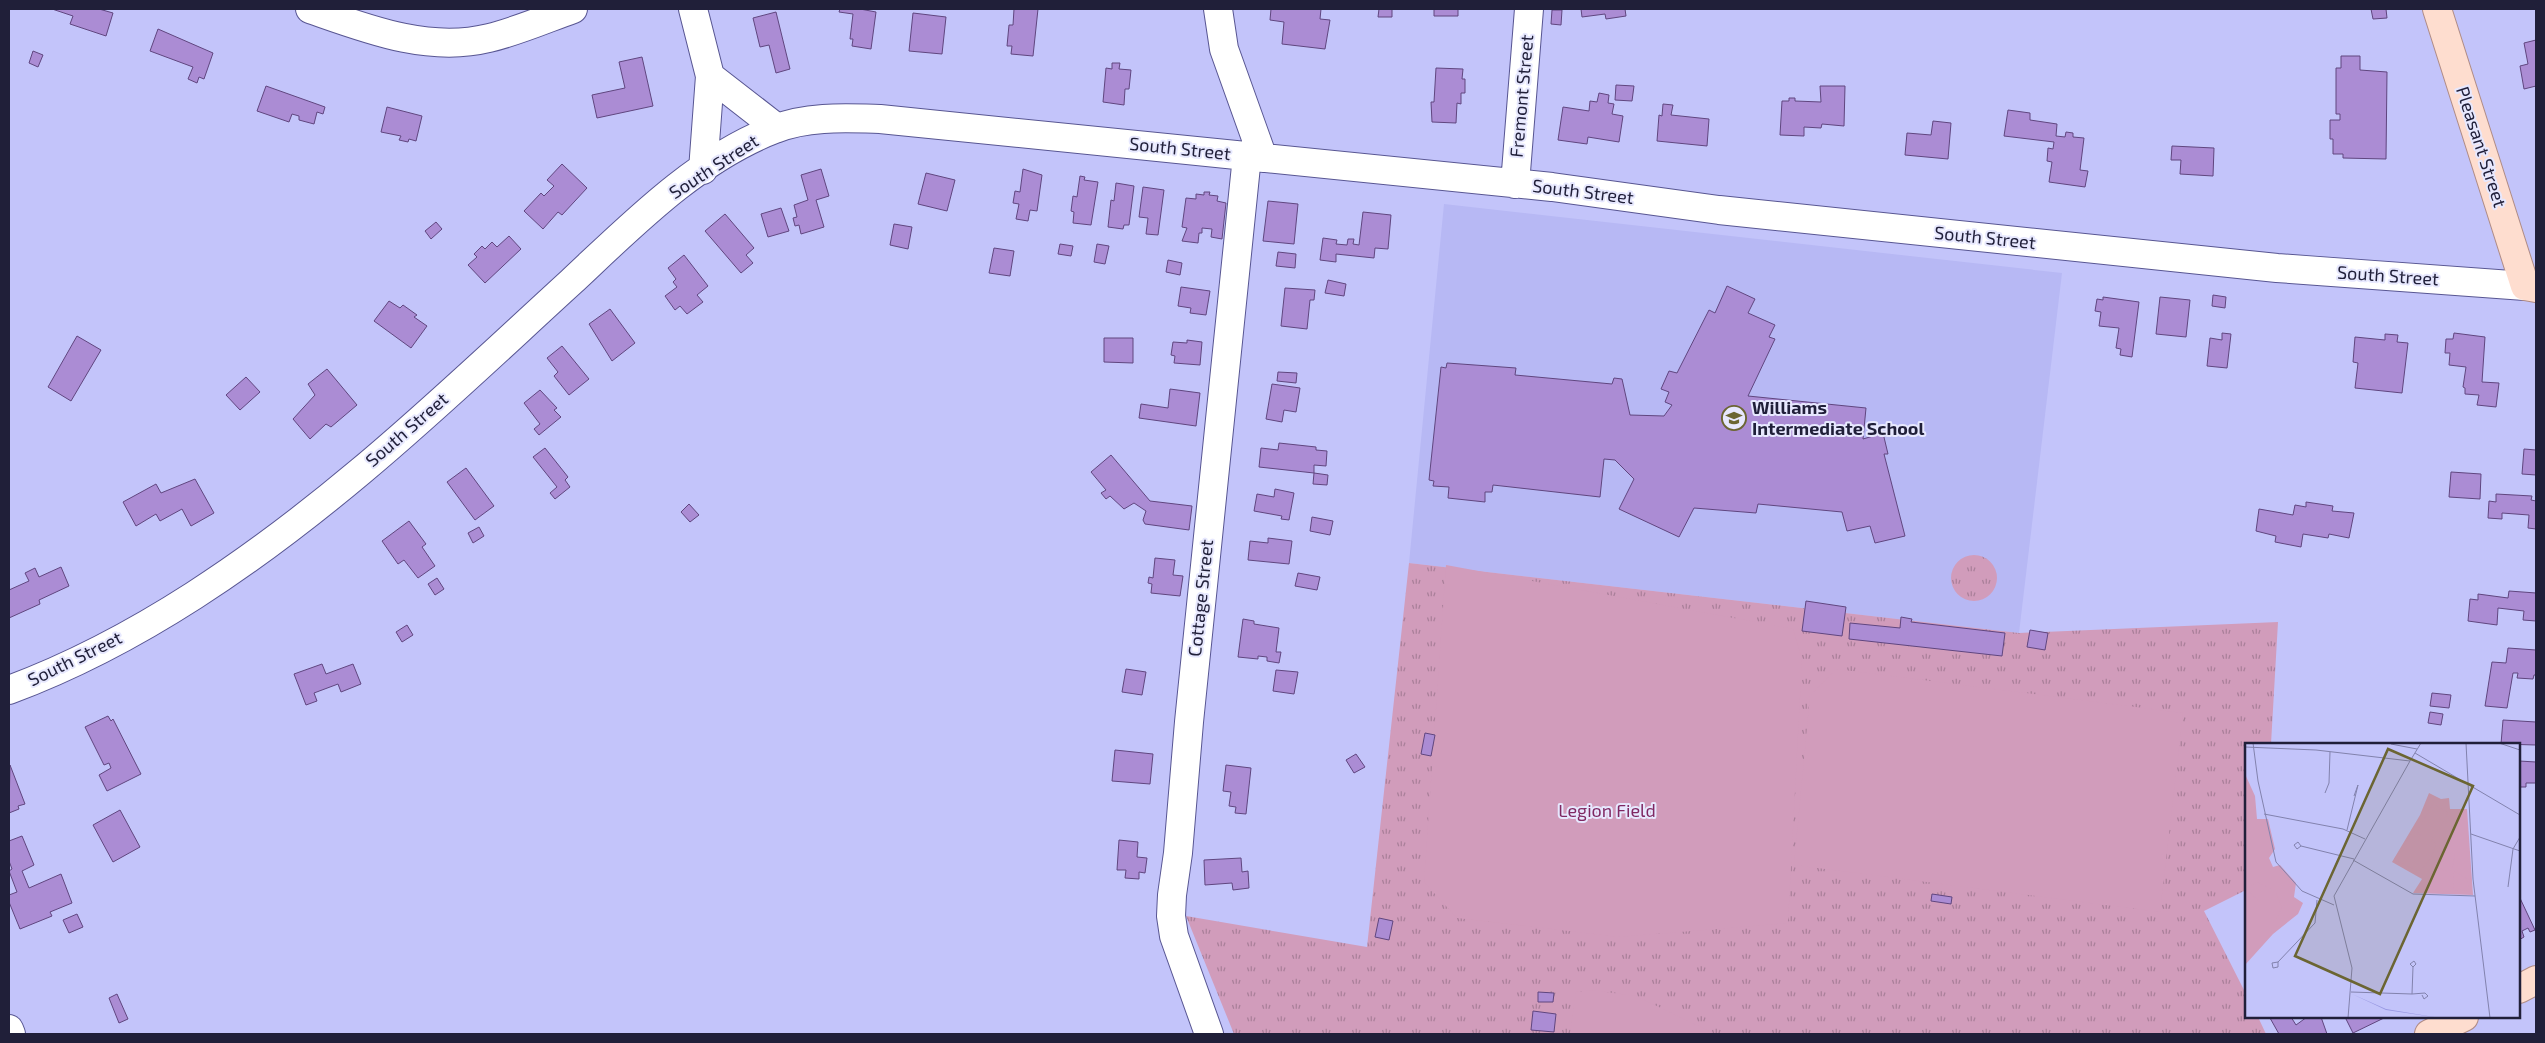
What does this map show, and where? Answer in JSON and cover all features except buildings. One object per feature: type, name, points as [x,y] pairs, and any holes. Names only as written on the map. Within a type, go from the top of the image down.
[{"type":"main road","name":"Pleasant Street","points":[[2437,9],[2531,287]]},
{"type":"main road","points":[[2520,988],[2536,980]]},
{"type":"main road","points":[[2429,1034],[2462,1018]]},
{"type":"street","points":[[310,9],[376,31],[434,43],[464,42],[489,38],[573,9]]},
{"type":"street","points":[[693,9],[710,76],[702,170]]},
{"type":"street","points":[[1218,9],[1224,48],[1255,157]]},
{"type":"street","name":"Fremont Street","points":[[1515,184],[1529,9]]},
{"type":"street","points":[[710,76],[777,128]]},
{"type":"street","name":"South Street","points":[[9,690],[62,668],[142,626],[200,590],[282,534],[398,439],[612,243],[702,170],[751,139],[777,128],[823,120],[880,119],[1515,184],[1719,210],[2277,268],[2531,287]]},
{"type":"street","name":"Cottage Street","points":[[1209,1034],[1174,936],[1171,916],[1172,895],[1178,853],[1188,722],[1255,157]]},
{"type":"street","points":[[9,1029],[11,1034]]},
{"type":"shaded area","name":"Williams Intermediate School","points":[[1444,204],[2062,273],[2019,633],[1409,563]]},
{"type":"green space","points":[[1974,555],[1987,559],[1993,565],[1997,578],[1993,591],[1987,597],[1974,601],[1961,597],[1955,591],[1951,578],[1955,565],[1961,559]]},
{"type":"green space","name":"Legion Field","points":[[1409,563],[2019,633],[2278,622],[2271,743],[2245,743],[2245,890],[2204,911],[2245,992],[2245,1018],[2258,1018],[2266,1034],[1234,1034],[1186,916],[1367,947]]},
{"type":"green space","points":[[1446,565],[1793,629],[1802,659],[1788,923],[1619,937],[1457,918],[1424,882]]},
{"type":"green space","points":[[1836,669],[2183,713],[2160,912],[1794,865],[1810,696]]},
{"type":"green space","points":[[1591,990],[1636,996],[1715,1034],[1570,1034],[1576,992]]},
{"type":"place","name":"Williams Intermediate School","points":[[1734,418]]}]
